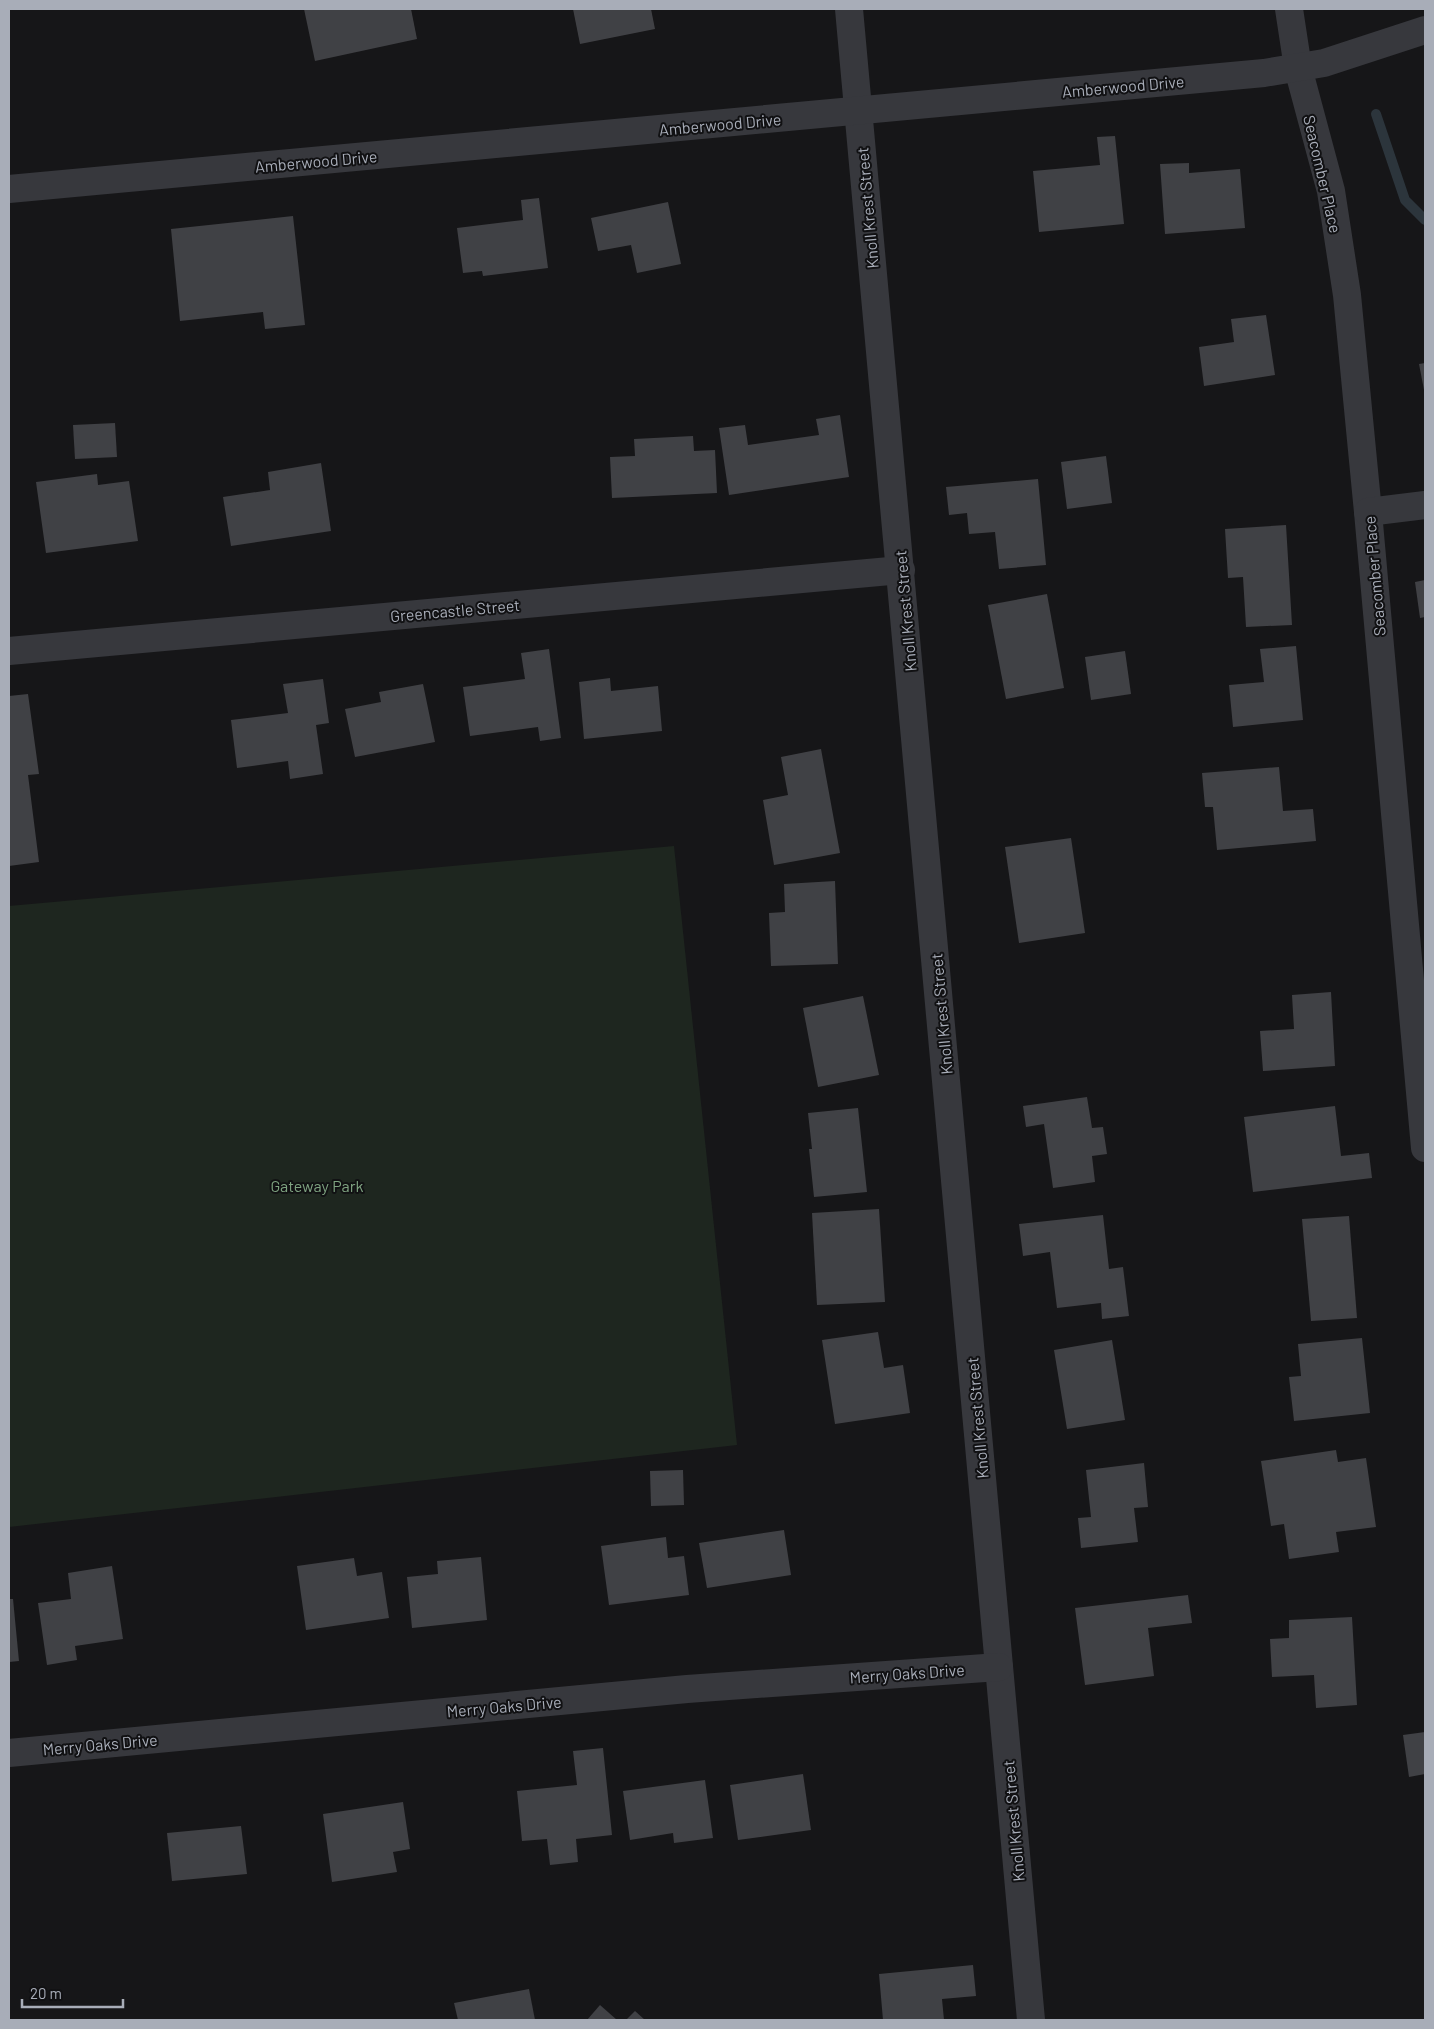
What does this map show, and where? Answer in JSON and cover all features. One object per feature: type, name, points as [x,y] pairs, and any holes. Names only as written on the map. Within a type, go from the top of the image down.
[{"type":"street","name":"Knoll Krest Street","points":[[849,9],[1031,2020]]},
{"type":"street","name":"Seacomber Place","points":[[1289,9],[1298,68],[1331,191],[1347,295],[1425,1148]]},
{"type":"street","name":"Amberwood Drive","points":[[9,189],[1254,74],[1298,68],[1349,56],[1425,30]]},
{"type":"street","points":[[1368,512],[1425,505]]},
{"type":"street","name":"Greencastle Street","points":[[9,651],[901,570]]},
{"type":"street","name":"Merry Oaks Drive","points":[[9,1753],[686,1689],[999,1667]]},
{"type":"green space","name":"Gateway Park","points":[[674,846],[737,1445],[9,1527],[9,906]]},
{"type":"building","points":[[304,9],[411,9],[417,39],[315,61]]},
{"type":"building","points":[[573,9],[651,9],[655,29],[580,44]]},
{"type":"building","points":[[1115,136],[1124,224],[1039,232],[1033,171],[1100,165],[1097,137]]},
{"type":"building","points":[[1189,163],[1189,173],[1240,169],[1245,228],[1165,234],[1160,164]]},
{"type":"building","points":[[539,198],[548,268],[483,276],[482,271],[463,273],[457,228],[523,220],[521,200]]},
{"type":"building","points":[[668,202],[681,264],[637,273],[631,245],[598,251],[591,218]]},
{"type":"building","points":[[293,216],[305,325],[265,329],[263,312],[180,321],[171,229]]},
{"type":"building","points":[[1266,315],[1275,375],[1204,386],[1199,347],[1234,342],[1231,319]]},
{"type":"building","points":[[1425,363],[1425,390],[1424,390],[1419,364]]},
{"type":"building","points":[[840,415],[849,477],[729,495],[719,428],[745,425],[748,445],[819,435],[816,419]]},
{"type":"building","points":[[115,423],[117,457],[75,459],[73,425]]},
{"type":"building","points":[[693,436],[694,451],[715,450],[717,493],[612,498],[610,457],[635,456],[634,439]]},
{"type":"building","points":[[1106,456],[1112,503],[1067,509],[1061,462]]},
{"type":"building","points":[[321,463],[331,531],[231,546],[223,497],[270,490],[268,472]]},
{"type":"building","points":[[97,474],[98,485],[129,481],[138,541],[46,553],[36,482]]},
{"type":"building","points":[[1038,479],[1046,565],[999,569],[995,532],[969,534],[967,513],[949,515],[946,487]]},
{"type":"building","points":[[1286,525],[1292,625],[1246,627],[1243,577],[1228,578],[1225,529]]},
{"type":"building","points":[[1425,580],[1425,617],[1420,618],[1415,582]]},
{"type":"building","points":[[1047,594],[1064,688],[1006,699],[988,605]]},
{"type":"building","points":[[1296,646],[1303,720],[1233,727],[1229,685],[1264,682],[1260,649]]},
{"type":"building","points":[[549,649],[561,738],[540,741],[538,727],[470,736],[463,687],[525,679],[521,653]]},
{"type":"building","points":[[1125,651],[1131,694],[1091,700],[1085,657]]},
{"type":"building","points":[[610,678],[611,691],[658,686],[662,731],[584,739],[579,682]]},
{"type":"building","points":[[323,679],[329,723],[316,725],[323,774],[290,779],[288,761],[237,768],[231,720],[288,713],[283,684]]},
{"type":"building","points":[[423,684],[435,742],[355,757],[345,709],[381,702],[379,692]]},
{"type":"building","points":[[28,694],[39,774],[28,775],[39,862],[9,866],[9,696]]},
{"type":"building","points":[[821,749],[840,853],[774,865],[763,800],[788,795],[781,757]]},
{"type":"building","points":[[1279,767],[1283,811],[1313,809],[1316,841],[1217,850],[1213,807],[1205,807],[1202,773]]},
{"type":"building","points":[[1071,838],[1085,933],[1019,943],[1005,847]]},
{"type":"building","points":[[835,881],[838,964],[771,966],[769,913],[785,912],[784,884]]},
{"type":"building","points":[[1331,992],[1335,1066],[1263,1071],[1260,1031],[1294,1029],[1292,995]]},
{"type":"building","points":[[863,996],[879,1075],[818,1087],[803,1008]]},
{"type":"building","points":[[1087,1097],[1092,1128],[1103,1127],[1107,1154],[1092,1156],[1095,1182],[1053,1188],[1044,1124],[1026,1127],[1023,1106]]},
{"type":"building","points":[[1335,1106],[1341,1156],[1369,1153],[1372,1178],[1253,1192],[1244,1117]]},
{"type":"building","points":[[858,1108],[867,1192],[814,1197],[809,1149],[812,1149],[808,1113]]},
{"type":"building","points":[[879,1209],[885,1302],[817,1305],[812,1213]]},
{"type":"building","points":[[1103,1215],[1109,1269],[1123,1267],[1129,1316],[1102,1319],[1101,1303],[1057,1308],[1050,1252],[1023,1256],[1019,1224]]},
{"type":"building","points":[[1349,1216],[1357,1318],[1311,1321],[1302,1219]]},
{"type":"building","points":[[878,1332],[884,1368],[903,1365],[910,1413],[835,1424],[822,1340]]},
{"type":"building","points":[[1362,1338],[1370,1413],[1294,1421],[1289,1377],[1301,1376],[1298,1344]]},
{"type":"building","points":[[1112,1340],[1125,1420],[1067,1429],[1054,1350]]},
{"type":"building","points":[[1336,1450],[1338,1462],[1366,1458],[1376,1527],[1336,1532],[1339,1552],[1289,1559],[1284,1524],[1271,1526],[1261,1461]]},
{"type":"building","points":[[1144,1463],[1148,1507],[1134,1508],[1138,1542],[1081,1548],[1078,1518],[1091,1517],[1086,1470]]},
{"type":"building","points":[[683,1470],[684,1505],[651,1506],[650,1471]]},
{"type":"building","points":[[784,1530],[791,1575],[707,1588],[699,1543]]},
{"type":"building","points":[[666,1537],[668,1558],[684,1556],[689,1595],[609,1605],[601,1546]]},
{"type":"building","points":[[481,1557],[487,1620],[412,1628],[407,1577],[438,1574],[437,1561]]},
{"type":"building","points":[[354,1558],[357,1576],[382,1572],[389,1618],[306,1630],[297,1566]]},
{"type":"building","points":[[112,1566],[123,1639],[75,1646],[77,1660],[47,1665],[38,1603],[71,1599],[68,1573]]},
{"type":"building","points":[[1188,1595],[1192,1623],[1148,1628],[1154,1676],[1085,1685],[1075,1608]]},
{"type":"building","points":[[9,1599],[13,1599],[19,1661],[9,1662]]},
{"type":"building","points":[[1352,1617],[1357,1705],[1316,1708],[1314,1675],[1272,1677],[1270,1639],[1289,1638],[1289,1620]]},
{"type":"building","points":[[1425,1732],[1425,1774],[1409,1777],[1403,1735]]},
{"type":"building","points":[[603,1748],[612,1835],[576,1839],[578,1862],[550,1865],[547,1839],[522,1841],[517,1791],[577,1785],[573,1751]]},
{"type":"building","points":[[803,1774],[811,1830],[738,1840],[730,1785]]},
{"type":"building","points":[[705,1780],[713,1838],[674,1843],[673,1833],[630,1840],[623,1791]]},
{"type":"building","points":[[403,1802],[410,1849],[393,1852],[397,1872],[332,1882],[323,1814]]},
{"type":"building","points":[[241,1826],[247,1874],[172,1881],[167,1833]]},
{"type":"building","points":[[973,1965],[976,1996],[942,1999],[944,2020],[883,2020],[879,1974]]},
{"type":"building","points":[[529,1989],[535,2020],[458,2020],[454,2003]]},
{"type":"building","points":[[600,2005],[617,2020],[587,2020]]},
{"type":"building","points":[[635,2011],[645,2020],[626,2020]]},
{"type":"waterway","points":[[1376,114],[1405,200],[1425,220]]}]
